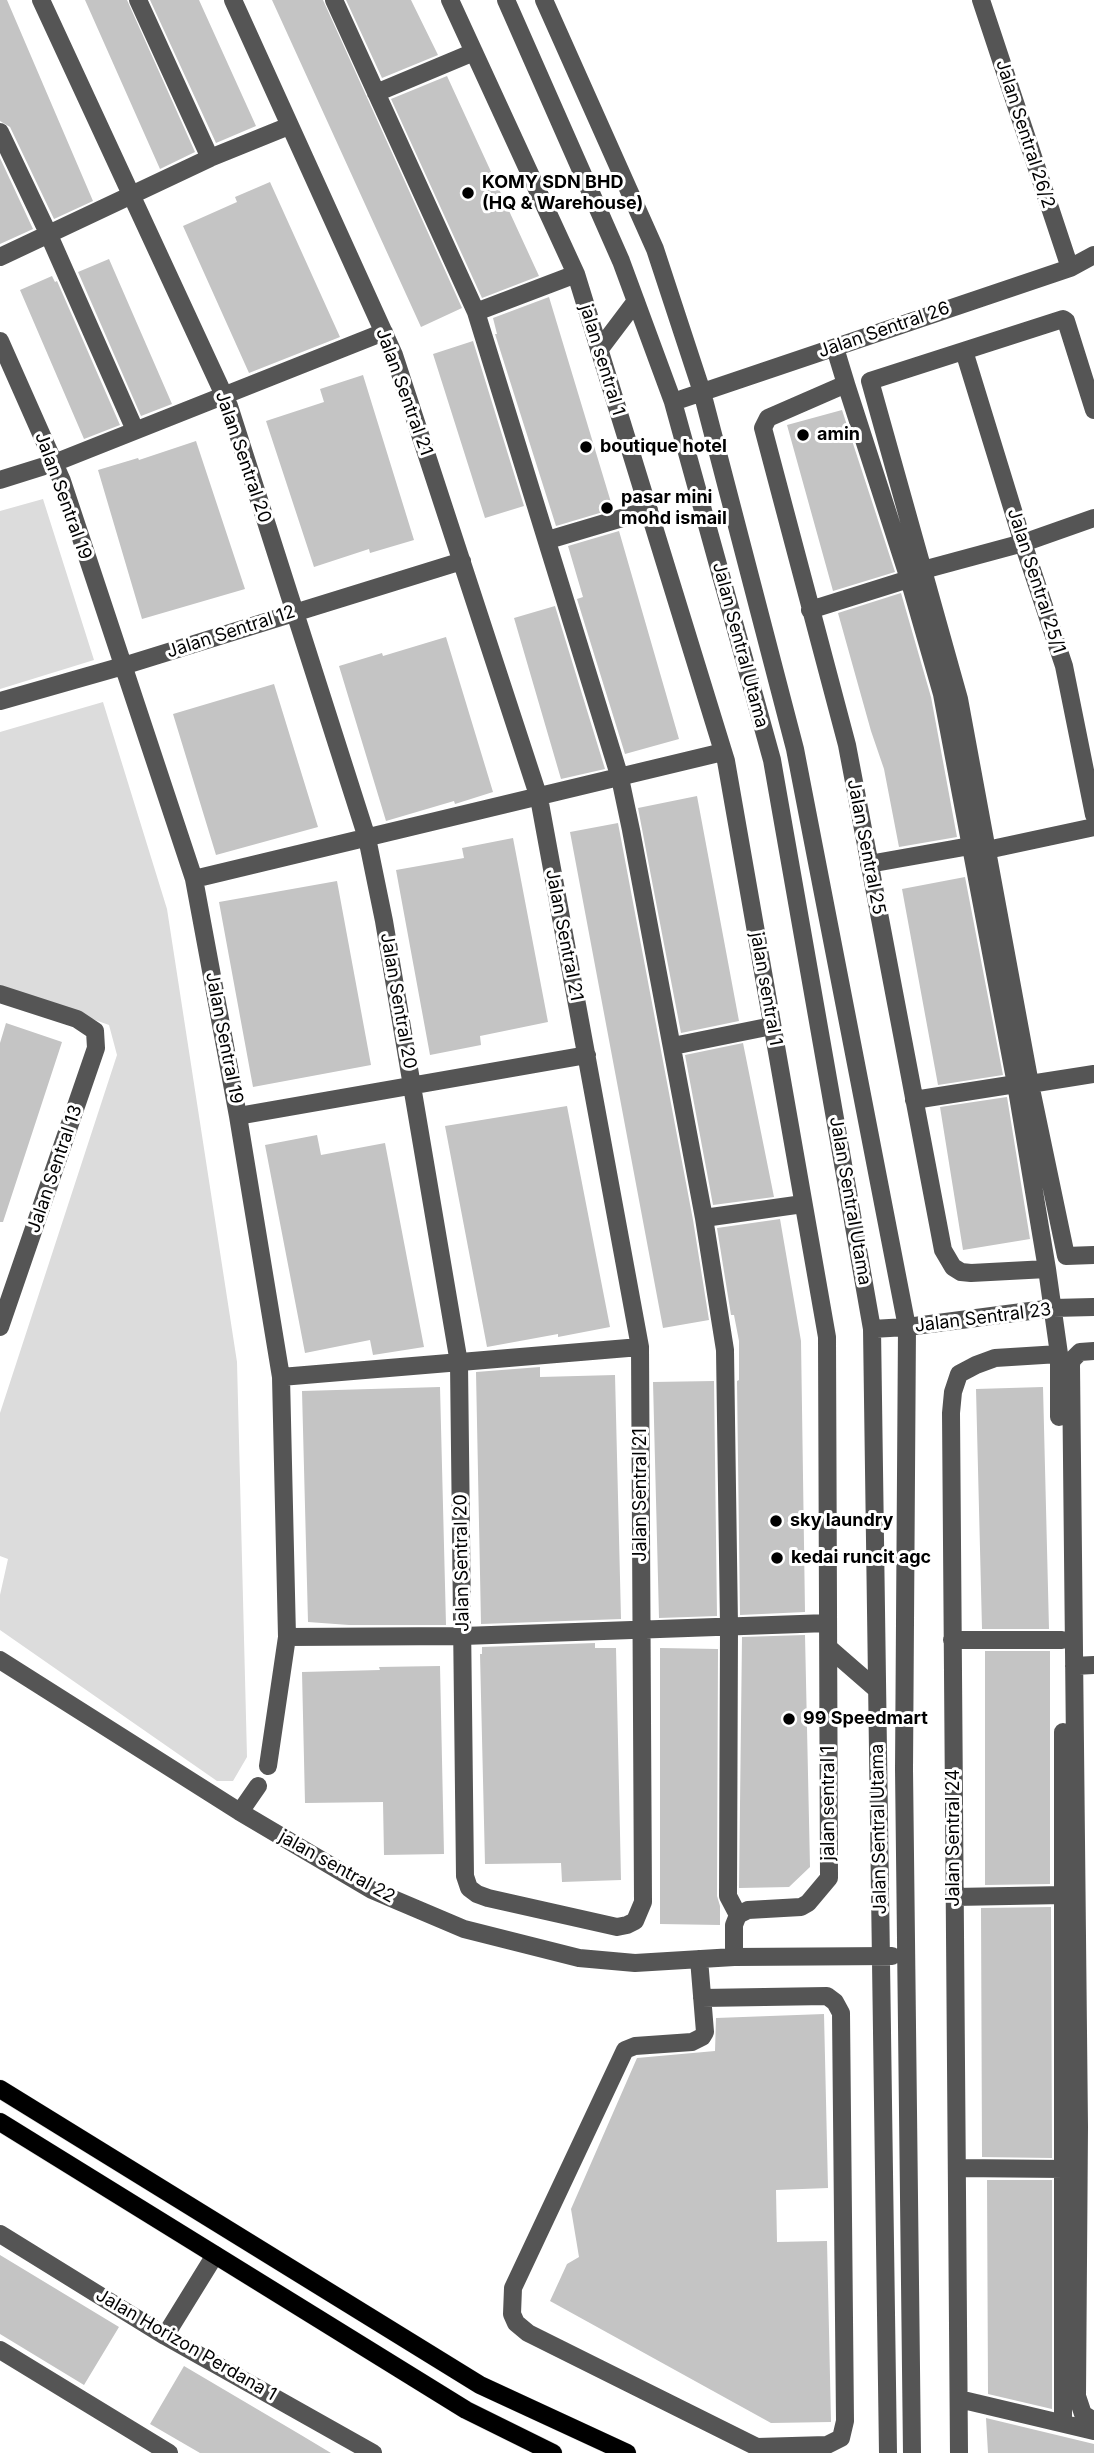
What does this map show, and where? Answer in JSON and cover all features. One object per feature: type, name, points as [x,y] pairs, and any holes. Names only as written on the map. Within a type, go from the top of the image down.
[{"type":"main road","points":[[0,2089],[480,2385],[627,2453]]},
{"type":"main road","points":[[0,2122],[467,2410],[553,2453]]},
{"type":"street","name":"Jalan Sentral 20","points":[[41,0],[224,394],[367,838],[413,1086],[459,1363],[464,1864],[469,1888],[488,1898],[617,1927],[635,1921]]},
{"type":"street","points":[[138,0],[210,158]]},
{"type":"street","name":"Jalan Sentral 21","points":[[233,0],[394,355],[539,797],[640,1347],[643,1902],[635,1921]]},
{"type":"street","points":[[334,0],[476,312],[620,778],[673,1046],[725,1350],[729,1626],[728,1896],[738,1915],[734,1925],[734,1957]]},
{"type":"street","name":"jalan sentral 1","points":[[450,0],[576,274],[723,751],[827,1337],[829,1878],[801,1908],[748,1910],[738,1915]]},
{"type":"street","name":"Jalan Sentral Utama","points":[[506,0],[621,261],[673,402],[772,760],[872,1329],[888,2453]]},
{"type":"street","name":"Jalan Sentral Utama","points":[[544,0],[655,249],[702,392],[795,749],[906,1327],[904,1741],[912,2453]]},
{"type":"street","name":"Jalan Sentral 26/2","points":[[981,0],[1070,268]]},
{"type":"street","points":[[376,93],[474,52]]},
{"type":"street","points":[[0,257],[210,158],[289,126]]},
{"type":"street","points":[[0,132],[135,430]]},
{"type":"street","name":"Jalan Sentral 26","points":[[673,402],[1070,268],[1094,255]]},
{"type":"street","points":[[476,312],[576,274]]},
{"type":"street","points":[[599,350],[636,301]]},
{"type":"street","points":[[1094,410],[1067,323],[1063,319],[870,381],[978,848],[1023,1084],[1066,1256],[1094,1255]]},
{"type":"street","points":[[0,480],[54,463],[384,332]]},
{"type":"street","name":"Jalan Sentral 19","points":[[0,341],[54,463],[194,879],[238,1116],[281,1377],[287,1636],[268,1766]]},
{"type":"street","points":[[835,348],[916,575]]},
{"type":"street","name":"Jalan Sentral 25/1","points":[[964,351],[1064,666],[1094,815]]},
{"type":"street","name":"Jalan Sentral 25","points":[[846,384],[768,418],[762,428],[846,745],[947,1259],[953,1267],[971,1273],[1047,1269]]},
{"type":"street","points":[[548,540],[649,510]]},
{"type":"street","points":[[810,610],[1094,518]]},
{"type":"street","name":"Jalan Sentral 12","points":[[0,701],[123,666],[461,561]]},
{"type":"street","points":[[194,879],[723,751]]},
{"type":"street","points":[[869,864],[1094,827]]},
{"type":"street","name":"Jalan Sentral 13","points":[[0,994],[77,1019],[94,1031],[96,1048],[8,1282],[0,1327]]},
{"type":"street","points":[[673,1046],[772,1026]]},
{"type":"street","points":[[238,1116],[587,1055]]},
{"type":"street","points":[[914,1100],[1094,1074]]},
{"type":"street","points":[[1023,1084],[1059,1354],[1064,1895],[1063,2423]]},
{"type":"street","points":[[704,1217],[803,1203]]},
{"type":"street","name":"Jalan Sentral 23","points":[[872,1329],[1053,1308],[1094,1307]]},
{"type":"street","points":[[281,1377],[640,1347]]},
{"type":"street","points":[[1094,1351],[1080,1352],[1071,1365],[1074,1666],[1086,2127],[1077,2396],[1083,2414],[1094,2421]]},
{"type":"street","name":"Jalan Sentral 24","points":[[959,2453],[950,1413],[953,1392],[960,1374],[995,1358],[1059,1354]]},
{"type":"street","points":[[287,1636],[463,1636],[828,1623]]},
{"type":"street","points":[[952,1640],[1062,1640]]},
{"type":"street","points":[[829,1648],[876,1688]]},
{"type":"street","name":"jalan sentral 22","points":[[0,1660],[240,1812],[372,1891],[464,1930],[579,1958],[635,1963],[734,1957],[906,1956]]},
{"type":"street","points":[[1074,1666],[1094,1665]]},
{"type":"street","points":[[240,1812],[258,1786]]},
{"type":"street","points":[[954,1898],[1064,1895]]},
{"type":"street","points":[[699,1959],[702,1998],[705,2032],[697,2041],[629,2047],[622,2054],[513,2288],[512,2314],[516,2323],[528,2333],[757,2447],[827,2445],[841,2438],[845,2421],[841,2013],[835,2002],[827,1996],[702,1998]]},
{"type":"street","points":[[957,2168],[1064,2169]]},
{"type":"street","name":"Jalan Horizon Perdana 1","points":[[0,2234],[166,2336],[373,2453]]},
{"type":"street","points":[[166,2336],[215,2255]]},
{"type":"street","points":[[0,2350],[169,2453]]},
{"type":"street","points":[[959,2399],[1094,2431]]},
{"type":"shaded area","points":[[43,499],[94,660],[0,689],[0,511]]},
{"type":"shaded area","points":[[103,702],[167,909],[237,1362],[247,1757],[233,1781],[217,1781],[0,1630],[0,1595],[8,1559],[0,1556],[0,1413],[117,1055],[109,1025],[0,986],[0,732]]},
{"type":"building","points":[[0,0],[7,0],[93,201],[54,219],[10,127],[0,121]]},
{"type":"building","points":[[85,0],[127,0],[195,152],[160,169]]},
{"type":"building","points":[[150,0],[199,0],[256,126],[216,143]]},
{"type":"building","points":[[272,0],[323,0],[462,308],[421,327]]},
{"type":"building","points":[[346,0],[411,0],[438,55],[382,78]]},
{"type":"building","points":[[447,76],[539,276],[482,298],[391,99]]},
{"type":"building","points":[[0,158],[33,229],[0,244]]},
{"type":"building","points":[[270,182],[340,337],[249,373],[183,226],[237,202],[235,197]]},
{"type":"building","points":[[109,259],[172,404],[141,416],[78,272]]},
{"type":"building","points":[[52,276],[55,282],[57,281],[120,425],[84,439],[20,290]]},
{"type":"building","points":[[549,297],[613,509],[556,526],[495,334],[493,318]]},
{"type":"building","points":[[473,341],[524,506],[485,518],[433,354]]},
{"type":"building","points":[[363,375],[414,540],[370,553],[369,549],[314,567],[266,421],[324,402],[320,389]]},
{"type":"building","points":[[842,410],[895,572],[833,591],[787,425]]},
{"type":"building","points":[[196,441],[245,589],[142,619],[98,470]]},
{"type":"building","points":[[619,531],[679,739],[625,754],[577,599],[583,597],[568,546]]},
{"type":"building","points":[[901,593],[931,697],[957,837],[899,847],[884,769],[838,613]]},
{"type":"building","points":[[555,606],[605,769],[561,779],[514,618]]},
{"type":"building","points":[[446,637],[493,792],[386,821],[339,666]]},
{"type":"building","points":[[274,684],[318,827],[216,855],[173,714]]},
{"type":"building","points":[[697,796],[739,1021],[681,1033],[638,808]]},
{"type":"building","points":[[618,823],[693,1220],[709,1320],[663,1328],[570,832]]},
{"type":"building","points":[[513,838],[548,1022],[480,1036],[481,1045],[430,1055],[396,870],[464,858],[462,848]]},
{"type":"building","points":[[965,877],[1003,1075],[938,1085],[902,889]]},
{"type":"building","points":[[337,881],[371,1065],[253,1087],[219,902]]},
{"type":"building","points":[[6,1023],[62,1042],[3,1222],[0,1222],[0,1043]]},
{"type":"building","points":[[743,1043],[774,1197],[713,1205],[685,1055]]},
{"type":"building","points":[[1007,1097],[1030,1239],[963,1250],[940,1107]]},
{"type":"building","points":[[567,1106],[610,1327],[487,1347],[445,1126]]},
{"type":"building","points":[[317,1135],[321,1155],[385,1143],[424,1347],[373,1355],[370,1340],[305,1353],[265,1145]]},
{"type":"building","points":[[780,1219],[801,1341],[805,1612],[740,1615],[737,1381],[739,1341],[734,1315],[731,1315],[717,1228]]},
{"type":"building","points":[[540,1367],[540,1377],[615,1375],[621,1619],[481,1624],[476,1372]]},
{"type":"building","points":[[714,1381],[717,1616],[659,1618],[653,1382]]},
{"type":"building","points":[[440,1387],[446,1625],[349,1625],[308,1622],[302,1391]]},
{"type":"building","points":[[1043,1387],[1049,1629],[982,1629],[976,1389]]},
{"type":"building","points":[[805,1635],[810,1867],[789,1887],[739,1888],[742,1637]]},
{"type":"building","points":[[595,1643],[595,1648],[616,1648],[621,1880],[562,1882],[561,1863],[485,1864],[482,1647]]},
{"type":"building","points":[[660,1648],[718,1649],[717,1896],[720,1925],[660,1924]]},
{"type":"building","points":[[985,1651],[1050,1651],[1050,1884],[985,1885]]},
{"type":"building","points":[[440,1666],[444,1854],[384,1855],[383,1802],[305,1803],[302,1672]]},
{"type":"building","points":[[1051,1907],[1052,2158],[982,2157],[981,1908]]},
{"type":"building","points":[[824,2014],[828,2188],[776,2190],[777,2242],[827,2241],[831,2422],[771,2423],[550,2301],[567,2264],[579,2257],[571,2209],[637,2058],[715,2051],[716,2018]]},
{"type":"building","points":[[987,2180],[1052,2180],[1052,2409],[988,2394]]},
{"type":"building","points":[[0,2255],[119,2327],[84,2385],[0,2334]]},
{"type":"building","points":[[184,2366],[331,2453],[200,2453],[150,2424]]},
{"type":"building","points":[[986,2418],[1094,2444],[1094,2453],[988,2453]]},
{"type":"place","name":"KOMY SDN BHD (HQ & Warehouse)","points":[[468,193]]},
{"type":"place","name":"amin","points":[[803,435]]},
{"type":"place","name":"boutique hotel","points":[[586,447]]},
{"type":"place","name":"pasar mini mohd ismail","points":[[607,508]]},
{"type":"place","name":"sky laundry","points":[[776,1521]]},
{"type":"place","name":"kedai runcit agc","points":[[777,1558]]},
{"type":"place","name":"99 Speedmart","points":[[789,1719]]}]
